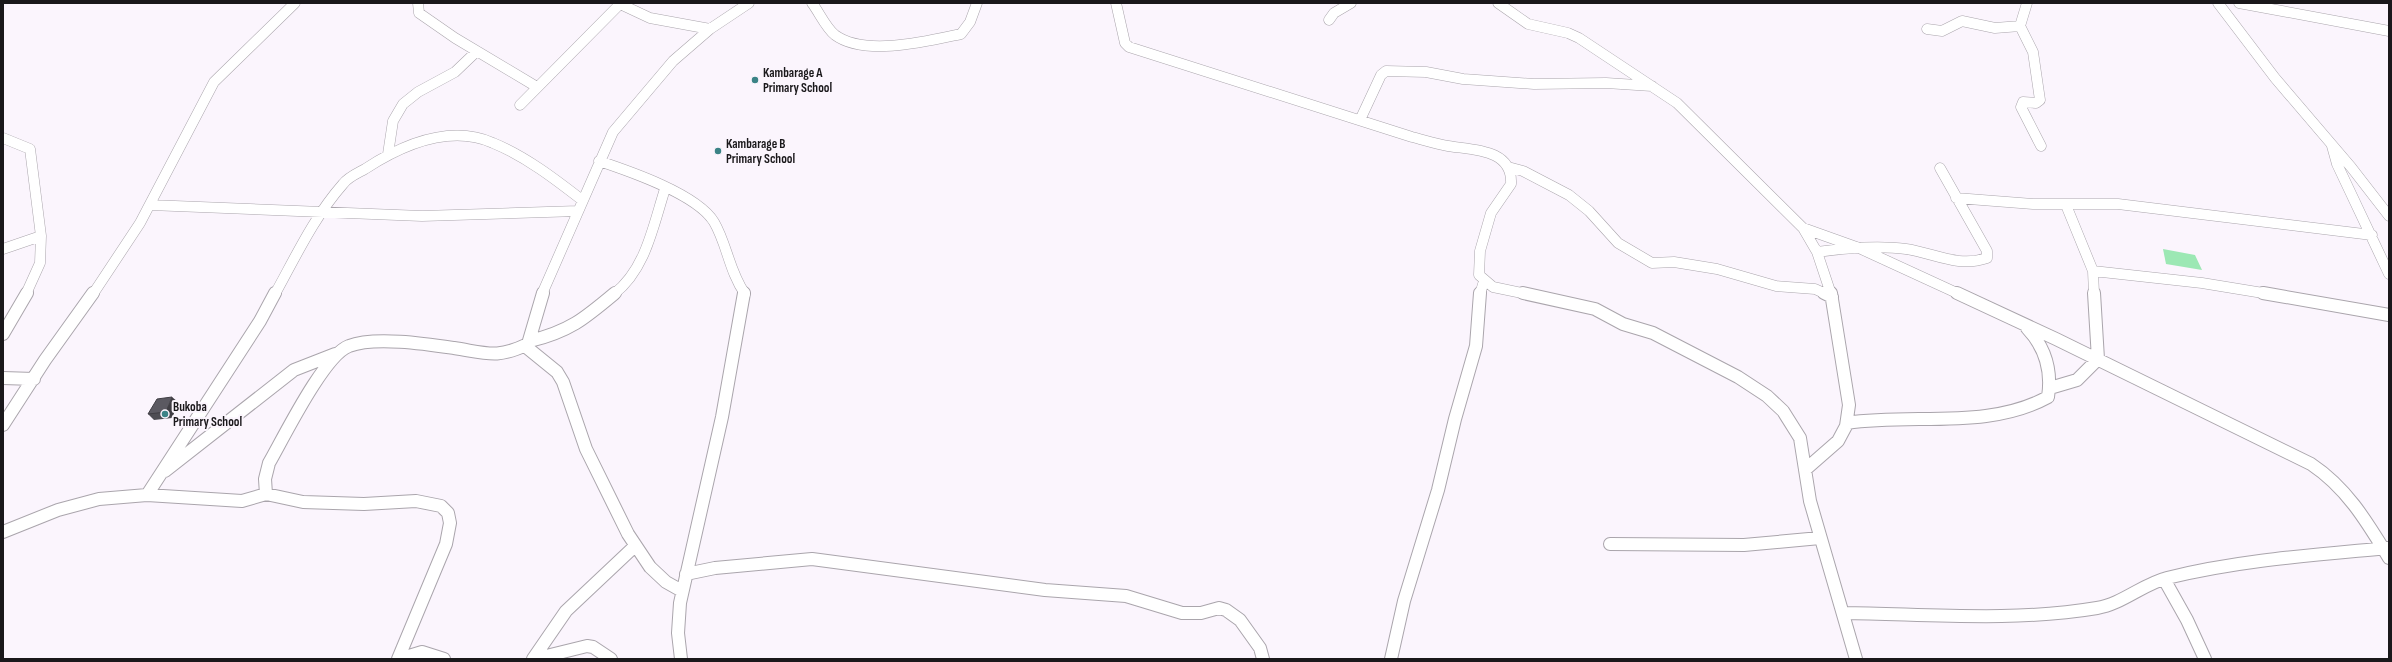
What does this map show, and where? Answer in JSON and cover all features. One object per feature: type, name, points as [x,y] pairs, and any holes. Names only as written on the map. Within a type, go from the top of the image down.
[{"type":"street","points":[[3,425],[45,360],[112,268],[150,205],[182,140],[194,121],[214,82],[295,3]]},
{"type":"street","points":[[418,3],[419,13],[477,51],[537,87]]},
{"type":"street","points":[[527,343],[541,297],[599,161],[613,132],[654,81],[710,29],[749,3]]},
{"type":"street","points":[[812,3],[835,35],[845,40],[891,46],[919,44],[961,34],[970,22],[977,3]]},
{"type":"street","points":[[1116,3],[1125,43],[1129,47],[1441,145],[1494,154],[1508,167],[1523,170],[1569,195],[1589,211],[1618,243],[1652,263],[1674,262],[1717,269],[1776,286],[1815,289],[1832,298]]},
{"type":"street","points":[[1330,20],[1334,13],[1351,3]]},
{"type":"street","points":[[1498,3],[1528,24],[1568,33],[1579,38],[1654,86],[1677,103],[1717,140],[1769,196],[1803,228],[1817,252],[1832,298],[1850,405],[1847,423],[1838,441],[1806,469]]},
{"type":"street","points":[[2020,26],[2027,3]]},
{"type":"street","points":[[2218,3],[2275,78],[2332,144],[2389,216]]},
{"type":"street","points":[[2239,3],[2389,31]]},
{"type":"street","points":[[520,105],[619,4],[651,17],[710,29]]},
{"type":"street","points":[[1927,29],[1942,31],[1962,21],[1995,28],[2020,26]]},
{"type":"street","points":[[2020,26],[2027,35],[2032,48],[2040,100],[2036,103],[2023,102],[2020,107],[2041,146]]},
{"type":"street","points":[[388,154],[392,144],[393,121],[408,100],[418,92],[453,73],[477,51]]},
{"type":"street","points":[[1360,120],[1382,75],[1386,71],[1426,72],[1463,79],[1534,84],[1606,83],[1654,86]]},
{"type":"street","points":[[147,495],[260,322],[320,212],[344,182],[388,154],[435,138],[461,135],[492,142],[508,150],[554,179],[582,200]]},
{"type":"street","points":[[3,138],[30,148],[41,236],[40,263],[30,288],[3,334]]},
{"type":"street","points":[[2332,144],[2337,164],[2372,235],[2389,274]]},
{"type":"street","points":[[599,161],[621,168],[704,208],[714,221],[733,277],[745,299],[722,417],[682,591],[678,633],[682,659]]},
{"type":"street","points":[[1508,167],[1511,182],[1510,187],[1494,207],[1479,250],[1479,275],[1484,281],[1493,287],[1595,309],[1623,324],[1668,340],[1738,377],[1767,396],[1790,418],[1800,438],[1810,501],[1844,613],[1856,659]]},
{"type":"street","points":[[1817,252],[1859,248],[1907,249],[1965,263],[1979,262],[1987,258],[1987,251],[1940,168]]},
{"type":"street","points":[[158,476],[294,370],[335,354],[347,346],[365,341],[432,344],[500,355],[512,352],[527,343],[559,333],[579,323],[622,288],[644,256],[665,189]]},
{"type":"street","points":[[1956,198],[2066,205],[2126,205],[2372,235]]},
{"type":"street","points":[[150,205],[320,212],[477,216],[578,211]]},
{"type":"street","points":[[2050,388],[2066,386],[2077,381],[2098,359],[2093,271],[2066,205]]},
{"type":"street","points":[[1803,228],[1859,248],[2022,323],[2098,359],[2327,473],[2351,498],[2387,551],[2257,561],[2164,580],[2100,608],[2064,613],[2026,616],[1844,613]]},
{"type":"street","points":[[3,249],[41,236]]},
{"type":"street","points":[[2093,271],[2202,283],[2389,315]]},
{"type":"street","points":[[1390,659],[1404,601],[1438,490],[1455,419],[1476,346],[1478,301],[1484,281]]},
{"type":"street","points":[[1847,423],[1890,418],[1968,417],[2016,411],[2038,404],[2048,397],[2050,388],[2041,344],[2035,334],[2022,323]]},
{"type":"street","points":[[527,343],[552,367],[563,382],[586,449],[611,504],[635,546],[650,567],[666,582],[682,591]]},
{"type":"street","points":[[266,494],[265,479],[275,452],[335,354]]},
{"type":"street","points":[[3,378],[34,379]]},
{"type":"street","points":[[3,532],[58,510],[99,499],[147,495],[242,501],[266,494],[291,501],[303,502],[364,504],[416,501],[441,506],[448,513],[450,523],[446,544],[399,659]]},
{"type":"street","points":[[1610,544],[1744,545],[1791,539],[1820,538]]},
{"type":"street","points":[[534,659],[549,630],[560,616],[635,546]]},
{"type":"street","points":[[686,574],[715,568],[812,559],[1046,590],[1126,596],[1182,613],[1201,613],[1215,608],[1222,608],[1240,620],[1260,648],[1263,659]]},
{"type":"street","points":[[2164,580],[2187,620],[2205,659]]},
{"type":"street","points":[[534,659],[587,646],[593,647],[611,659]]},
{"type":"street","points":[[399,659],[420,651],[427,651],[444,659]]},
{"type":"green space","points":[[2163,249],[2195,255],[2202,270],[2166,264]]},
{"type":"building","points":[[172,397],[166,412],[148,414],[157,399]]},
{"type":"place","name":"Kambarage A Primary School","points":[[755,80]]},
{"type":"place","name":"Kambarage B Primary School","points":[[718,151]]},
{"type":"place","name":"Bukoba Primary School","points":[[165,414]]}]
